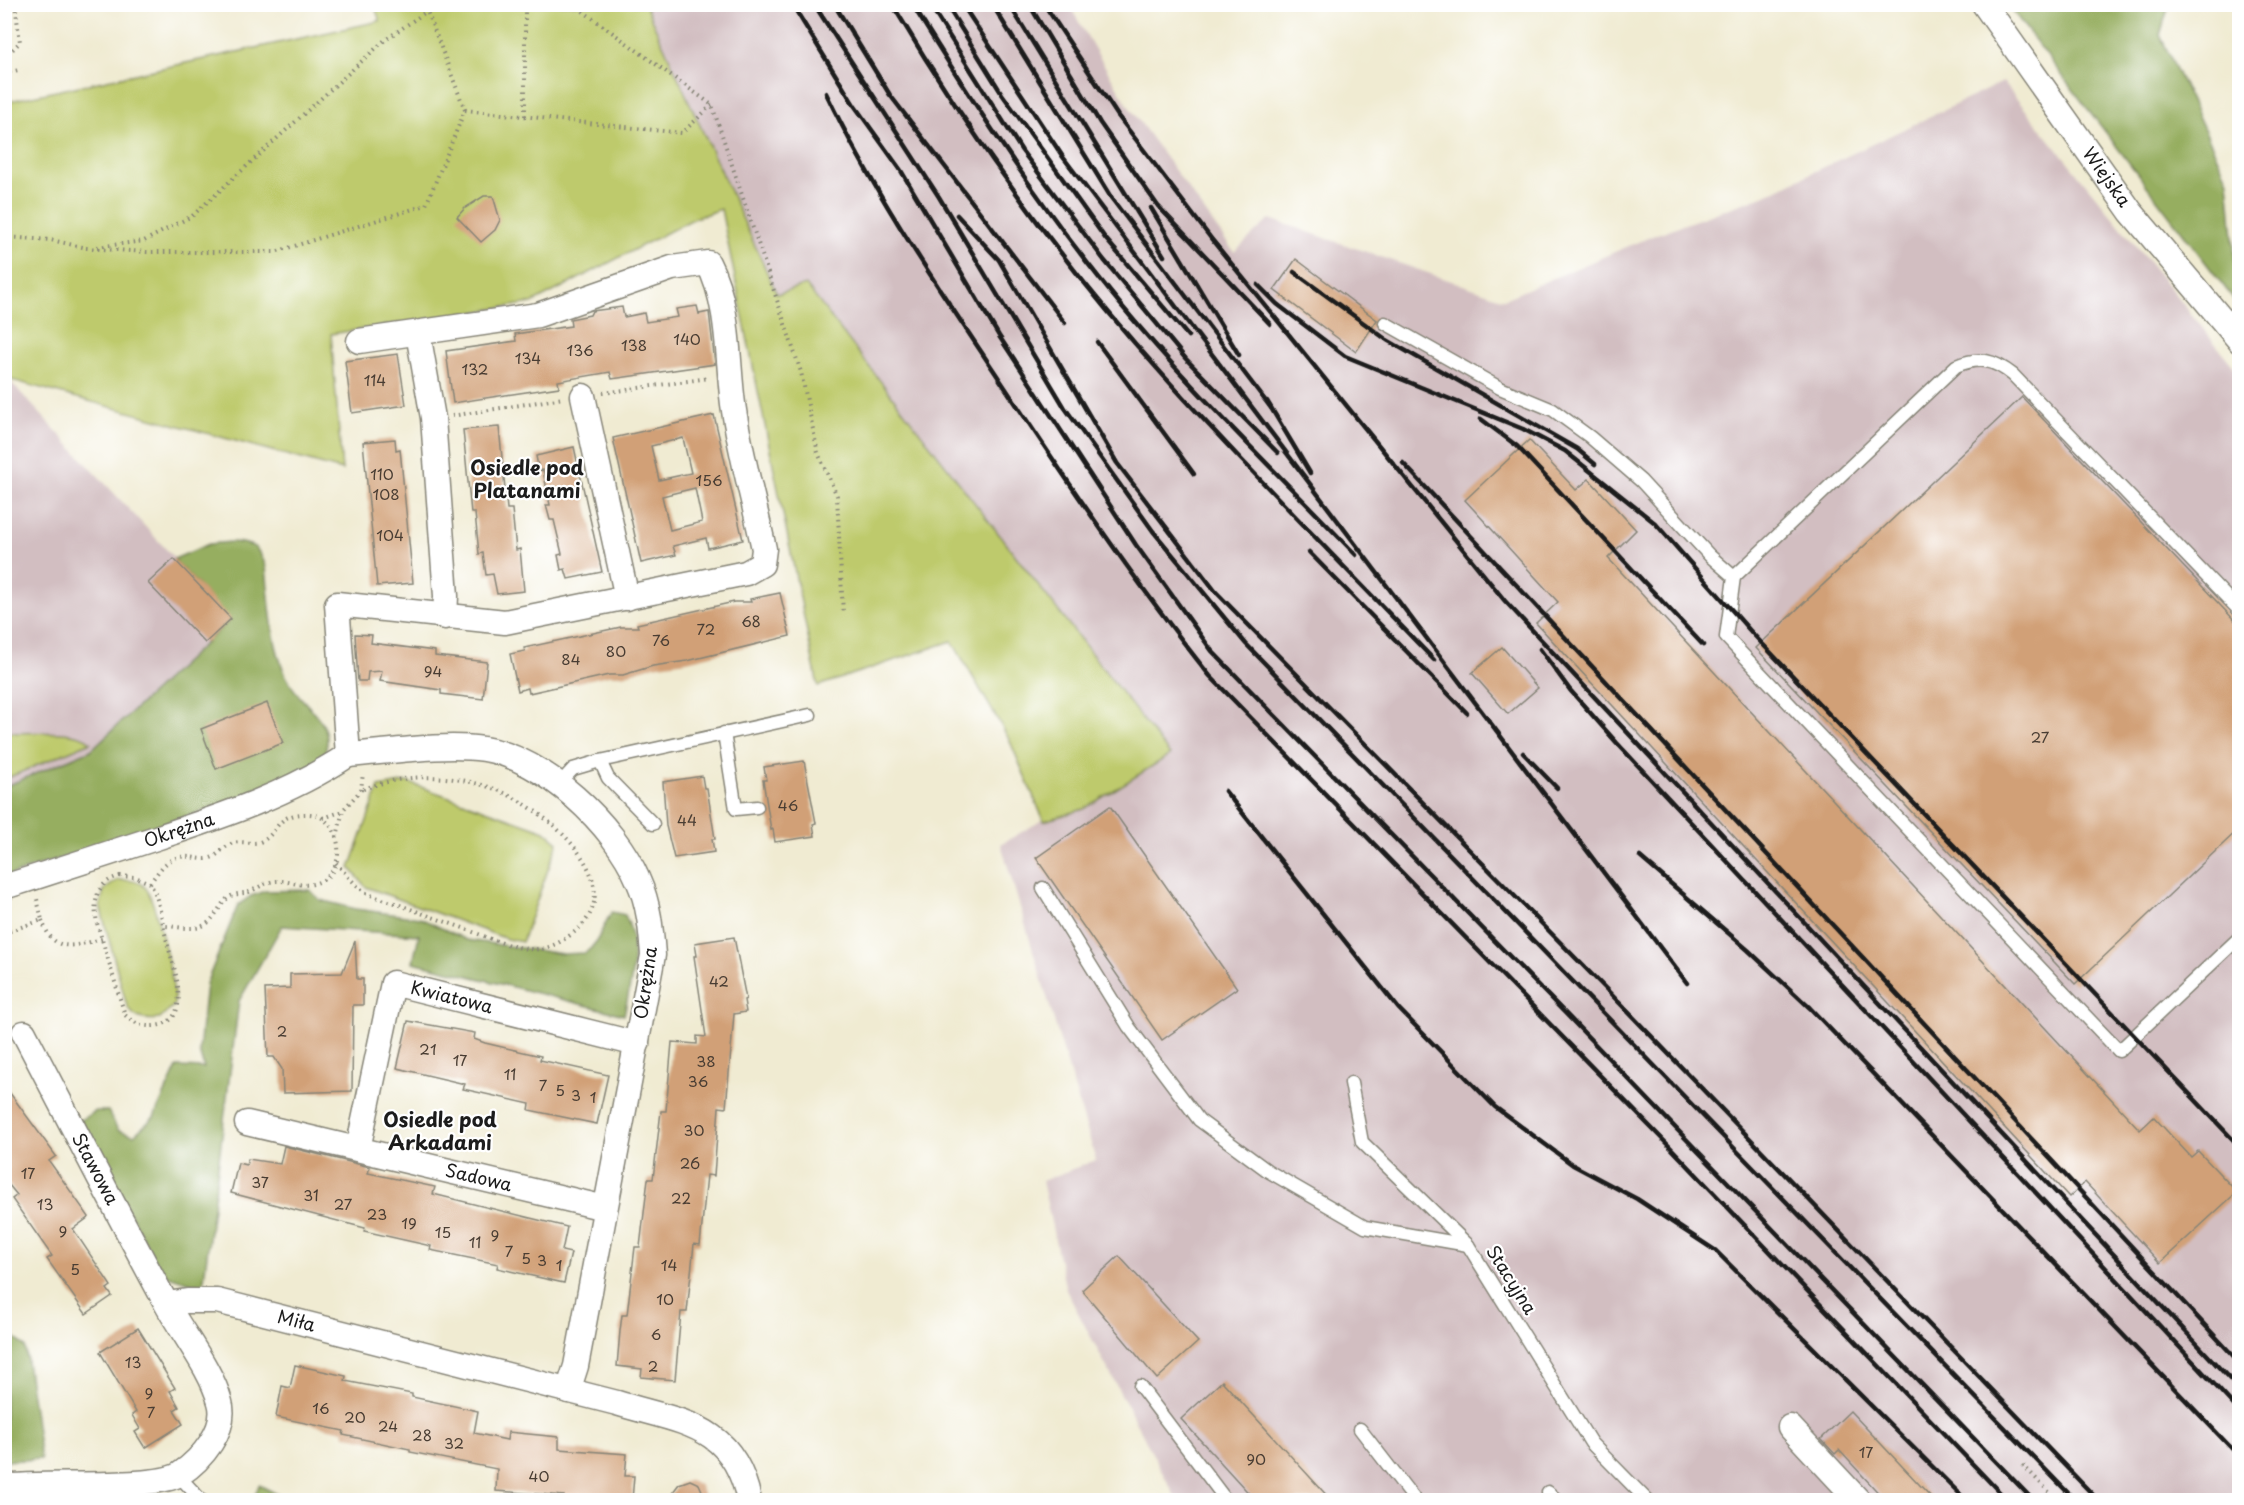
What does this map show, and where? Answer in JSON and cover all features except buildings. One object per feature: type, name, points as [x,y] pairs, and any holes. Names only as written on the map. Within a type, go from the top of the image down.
[{"type":"street","name":"Wiejska","points":[[1984,4],[2131,212],[2240,341]]},
{"type":"street","points":[[356,761],[337,604],[445,617],[506,622],[526,620],[746,573],[762,564],[764,549],[733,405],[728,345],[718,290],[708,263],[672,268],[538,315],[359,341]]},
{"type":"street","points":[[418,333],[433,418],[446,596],[445,617]]},
{"type":"street","points":[[583,396],[627,598]]},
{"type":"street","name":"Okrężna","points":[[4,887],[209,820],[356,761],[466,747],[518,758],[560,783],[617,844],[632,867],[645,899],[652,955],[576,1366],[568,1391]]},
{"type":"street","name":"Kwiatowa","points":[[358,1149],[393,983],[637,1044]]},
{"type":"street","name":"Stawowa","points":[[24,1033],[167,1304]]},
{"type":"street","name":"Sadowa","points":[[247,1123],[604,1208]]},
{"type":"street","name":"Miła","points":[[167,1304],[217,1301],[676,1421],[714,1437],[736,1461],[744,1479],[749,1500]]},
{"type":"street","points":[[4,1487],[25,1484],[142,1481],[178,1475],[210,1445],[217,1431],[221,1411],[212,1383],[167,1304]]},
{"type":"street","points":[[1790,1427],[1858,1500]]},
{"type":"lane","points":[[1385,323],[1500,388],[1553,410],[1641,481],[1710,556],[1734,577]]},
{"type":"lane","points":[[2240,611],[2013,375],[1997,362],[1973,359],[1956,366],[1734,577],[1726,638],[2119,1051],[2240,937]]},
{"type":"lane","points":[[560,783],[573,770],[600,761],[810,715]]},
{"type":"lane","points":[[724,733],[736,809],[757,807]]},
{"type":"lane","points":[[600,761],[608,778],[653,824]]},
{"type":"lane","points":[[1043,888],[1129,1027],[1199,1120],[1268,1171],[1365,1227],[1468,1245]]},
{"type":"lane","name":"Stacyjna","points":[[1351,1083],[1362,1142],[1468,1245],[1591,1443],[1647,1500]]},
{"type":"lane","points":[[1140,1386],[1226,1500]]},
{"type":"lane","points":[[1360,1429],[1414,1500]]},
{"type":"lane","points":[[178,1475],[201,1500]]},
{"type":"path","points":[[4,58],[20,42],[15,4]]},
{"type":"path","points":[[86,248],[128,245],[144,241],[192,216],[385,40],[427,11],[442,4]]},
{"type":"path","points":[[525,4],[525,116]]},
{"type":"path","points":[[573,4],[712,105],[801,372],[818,453],[837,496],[843,614]]},
{"type":"path","points":[[4,237],[51,240],[86,248],[146,252],[275,252],[426,205],[465,110],[427,11]]},
{"type":"path","points":[[4,73],[19,70]]},
{"type":"path","points":[[465,110],[682,134],[712,105]]},
{"type":"path","points":[[356,761],[361,790]]},
{"type":"path","points":[[323,819],[343,810],[361,790],[390,779],[417,777],[461,780],[490,787],[518,799],[569,838],[582,853],[595,886],[591,907],[583,924],[572,934],[549,948],[528,949],[498,941],[366,893],[336,863]]},
{"type":"path","points":[[164,926],[201,926],[212,919],[232,895],[247,893],[269,882],[298,886],[314,884],[329,875],[336,863],[337,838],[343,810]]},
{"type":"path","points":[[150,884],[166,863],[173,859],[188,856],[208,859],[229,845],[241,841],[256,843],[266,838],[285,818],[294,815],[309,814],[323,819],[337,838]]},
{"type":"path","points":[[126,875],[150,884],[164,926],[180,994],[175,1013],[160,1025],[144,1026],[125,1015],[95,909],[101,886],[113,877],[126,875]]},
{"type":"path","points":[[34,890],[49,937],[58,944],[70,946],[102,939]]},
{"type":"path","points":[[4,933],[42,920]]},
{"type":"path","points":[[2023,1465],[2050,1493],[2041,1500]]},
{"type":"shaded area","points":[[645,5],[1069,5],[1127,104],[1234,252],[1270,219],[1504,299],[1657,234],[1763,196],[2003,82],[2239,373],[2239,1500],[1177,1500],[1066,1290],[1042,1181],[1096,1160],[1001,844],[1156,755],[778,294]]},
{"type":"shaded area","points":[[8,379],[231,619],[91,750],[5,787],[4,382]]},
{"type":"green space","points":[[374,5],[645,5],[777,294],[806,285],[1170,755],[1084,809],[1044,821],[1009,739],[952,641],[818,686],[721,209],[695,218],[532,303],[331,334],[342,470],[8,379],[5,382],[5,102],[380,21]]},
{"type":"green space","points":[[2008,5],[2169,5],[2160,35],[2228,180],[2239,306]]},
{"type":"green space","points":[[231,542],[254,547],[263,559],[266,567],[274,636],[281,663],[293,688],[324,725],[327,736],[321,762],[236,800],[5,877],[4,787],[91,750],[230,620],[174,559],[209,544]]},
{"type":"green space","points":[[5,732],[62,733],[83,737],[91,742],[5,779]]},
{"type":"green space","points":[[407,782],[545,831],[558,842],[522,942],[507,939],[366,887],[350,868],[379,787]]},
{"type":"green space","points":[[118,880],[133,881],[145,887],[154,908],[174,997],[174,1005],[160,1019],[139,1018],[132,1013],[126,1003],[100,906],[104,890]]},
{"type":"green space","points":[[310,890],[320,900],[356,909],[420,918],[467,940],[563,954],[585,953],[597,940],[612,912],[625,915],[633,939],[634,952],[632,977],[624,1015],[413,962],[419,935],[282,926],[239,1001],[203,1287],[162,1274],[80,1120],[96,1111],[108,1111],[118,1130],[134,1135],[154,1117],[177,1067],[204,1068],[199,1051],[206,984],[238,905],[251,896],[265,891]]},
{"type":"green space","points":[[4,1327],[25,1347],[41,1459],[5,1461]]},
{"type":"green space","points":[[259,1485],[289,1500],[253,1500]]},
{"type":"railway","points":[[792,4],[854,105],[900,169],[999,336],[1136,545],[1212,651],[1567,1015],[2033,1500]]},
{"type":"railway","points":[[814,4],[939,197],[1065,408],[1153,531],[1246,644],[2075,1500]]},
{"type":"railway","points":[[834,4],[890,95],[1065,323]]},
{"type":"railway","points":[[892,4],[953,101],[1018,196],[1124,331],[1195,411],[1434,660]]},
{"type":"railway","points":[[912,4],[1002,144],[1100,279],[1192,386],[1356,555]]},
{"type":"railway","points":[[929,4],[1022,151],[1104,260],[1186,359],[1278,453]]},
{"type":"railway","points":[[946,4],[1002,94],[1105,238],[1188,336]]},
{"type":"railway","points":[[962,4],[1063,157],[1687,983]]},
{"type":"railway","points":[[992,4],[1112,199],[1271,408]]},
{"type":"railway","points":[[1009,4],[1164,256]]},
{"type":"railway","points":[[1029,4],[1100,123],[1158,206],[1270,324]]},
{"type":"railway","points":[[1044,4],[1118,116],[1213,241],[1505,601],[2240,1390]]},
{"type":"railway","points":[[826,93],[886,204],[953,310],[1050,456],[1155,604],[1210,676],[1671,1148],[2007,1500]]},
{"type":"railway","points":[[1151,208],[1239,355]]},
{"type":"railway","points":[[957,215],[999,260],[1117,463],[1216,592],[1608,991],[2098,1500]]},
{"type":"railway","points":[[1294,272],[1387,340],[1577,449],[1595,464]]},
{"type":"railway","points":[[1258,285],[1277,304],[1345,356],[1523,429],[1565,451],[1655,523],[1753,634],[2240,1147]]},
{"type":"railway","points":[[1097,342],[1194,474]]},
{"type":"railway","points":[[1267,401],[1310,473]]},
{"type":"railway","points":[[1481,419],[1517,446],[1703,645]]},
{"type":"railway","points":[[1403,463],[2240,1363]]},
{"type":"railway","points":[[1309,552],[1467,713]]},
{"type":"railway","points":[[1540,649],[1570,690],[1617,743],[2240,1412]]},
{"type":"railway","points":[[1523,753],[1557,788]]},
{"type":"railway","points":[[1225,791],[1399,1009],[1495,1107],[1573,1165],[1637,1199],[1716,1251],[1966,1500]]},
{"type":"railway","points":[[1640,857],[1748,950],[1810,1008],[2240,1457]]},
{"type":"district","name":"Osiedle pod Platanami","points":[[527,480]]},
{"type":"district","name":"Osiedle pod Arkadami","points":[[440,1132]]}]
